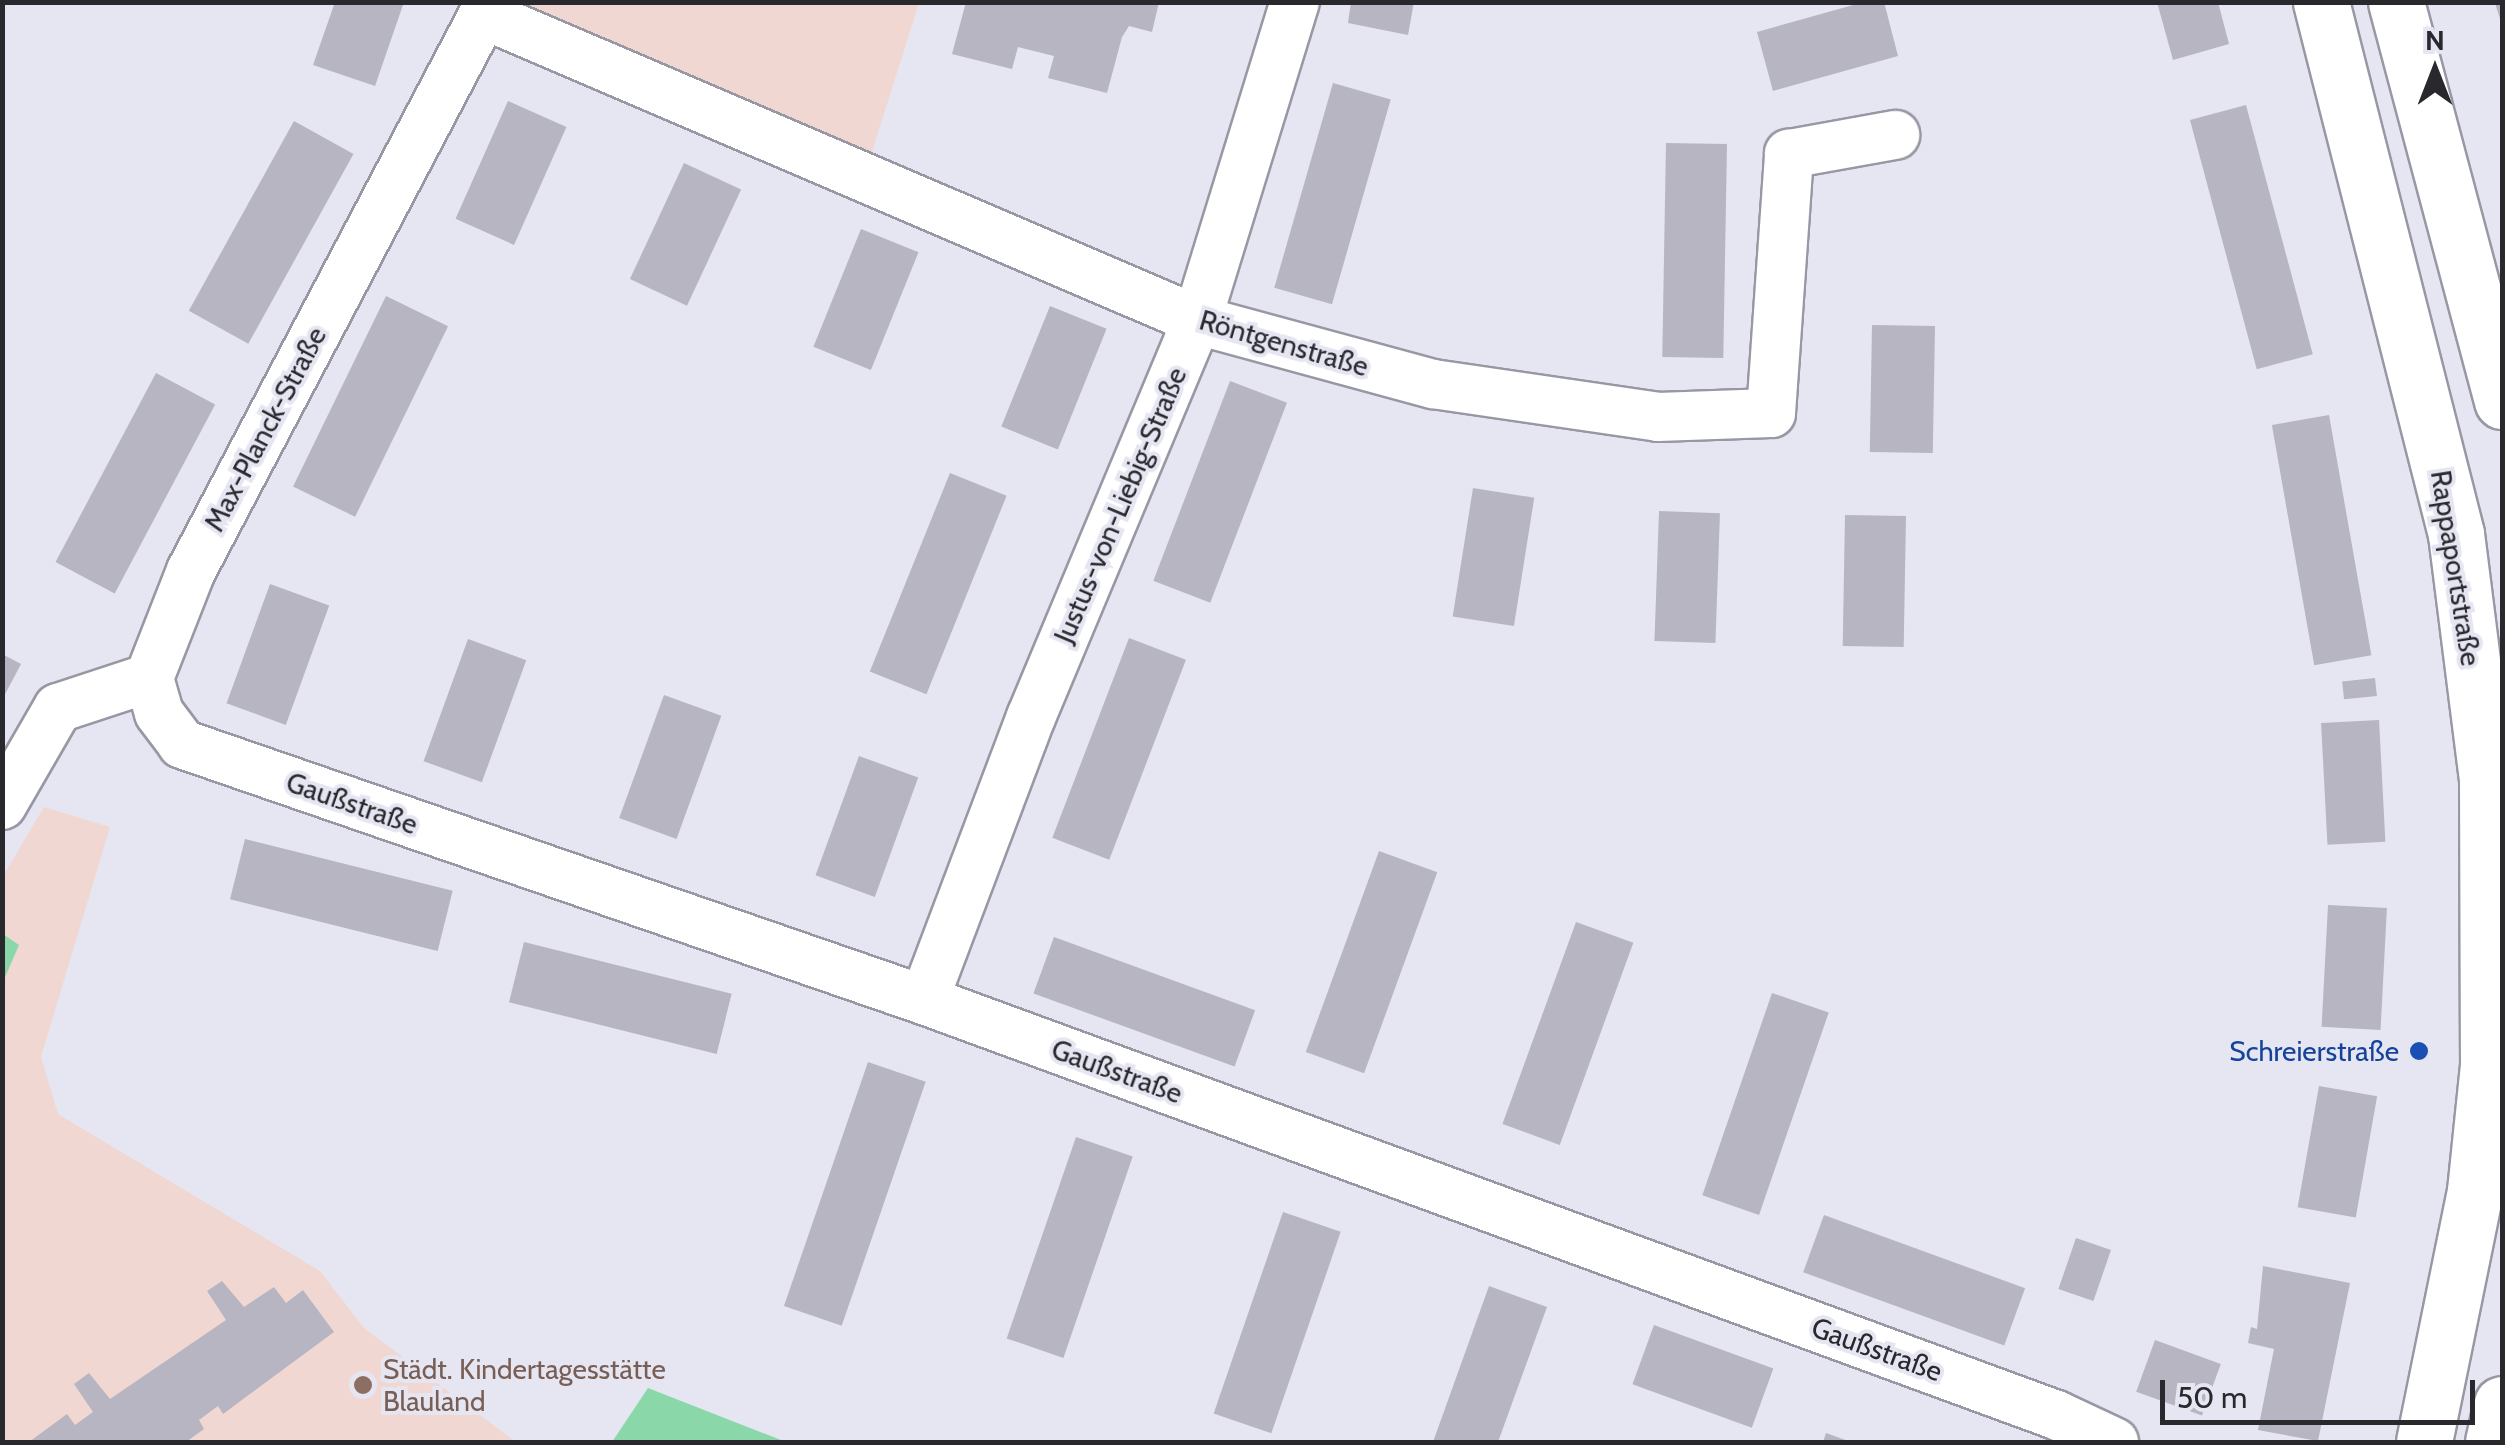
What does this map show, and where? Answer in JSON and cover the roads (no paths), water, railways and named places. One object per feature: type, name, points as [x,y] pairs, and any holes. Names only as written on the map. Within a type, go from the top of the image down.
[{"type":"main road","name":"Rappaportstraße","points":[[2321,2],[2456,534],[2487,780],[2488,1065],[2475,1192],[2424,1442]]},
{"type":"main road","points":[[2396,2],[2502,401]]},
{"type":"main road","points":[[2493,1442],[2502,1404]]},
{"type":"street","name":"Justus-von-Liebig-Straße","points":[[924,1000],[1031,717],[1198,320],[1295,2]]},
{"type":"street","name":"Röntgenstraße","points":[[489,9],[1198,320],[1433,384],[1658,417],[1770,412],[1789,154],[1896,136]]},
{"type":"street","name":"Max-Planck-Straße","points":[[149,678],[191,572],[489,9]]},
{"type":"street","points":[[2,805],[58,708],[149,678]]},
{"type":"street","name":"Gaußstraße","points":[[149,678],[158,713],[182,744],[924,1000],[2037,1408],[2114,1442]]},
{"type":"place","name":"Schreierstraße","points":[[2419,1051]]},
{"type":"place","name":"Städt. Kindertagesstätte Blauland","points":[[363,1385]]}]
